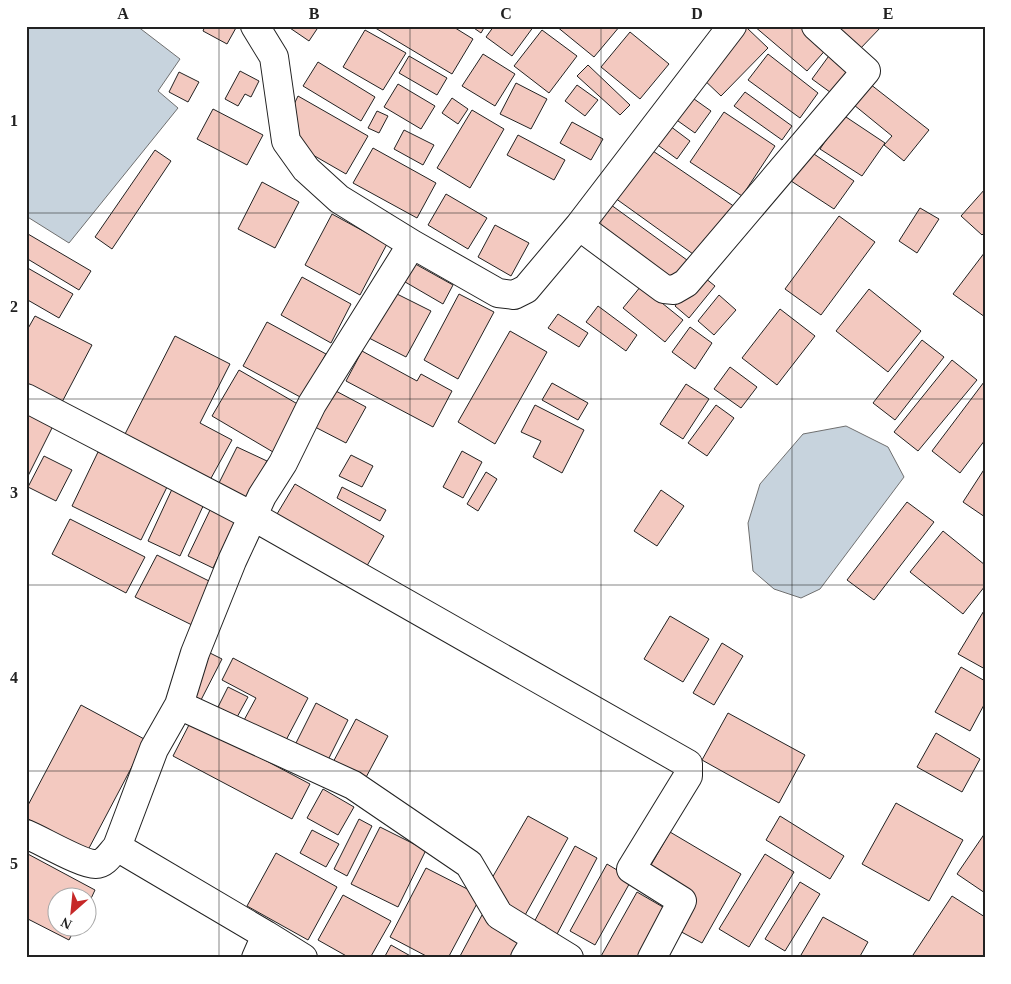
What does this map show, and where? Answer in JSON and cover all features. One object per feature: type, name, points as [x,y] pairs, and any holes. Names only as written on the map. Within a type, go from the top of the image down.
[{"type":"street","points":[[255,26],[274,57],[286,141],[306,169],[339,199],[412,244],[498,293],[514,295],[526,289],[579,226],[732,26]]},
{"type":"street","points":[[579,226],[664,289],[674,290],[686,283],[866,71],[816,26]]},
{"type":"street","points":[[26,834],[80,860],[95,864],[104,861],[117,847],[154,749],[179,705],[203,635],[232,561],[254,517],[262,496],[312,404],[412,244]]},
{"type":"street","points":[[26,398],[254,517],[688,764],[688,776],[631,869],[682,901],[652,958]]},
{"type":"street","points":[[179,705],[353,785],[469,864],[499,915],[531,948],[569,958]]},
{"type":"street","points":[[117,847],[261,946],[303,958]]},
{"type":"shaded area","points":[[26,26],[137,26],[180,59],[158,91],[178,108],[69,243],[26,216]]},
{"type":"shaded area","points":[[846,426],[888,447],[904,477],[820,589],[801,598],[774,589],[753,571],[748,523],[760,484],[803,434]]},
{"type":"building","points":[[205,26],[237,26],[227,44],[203,31]]},
{"type":"building","points":[[287,26],[319,26],[309,41]]},
{"type":"building","points":[[372,26],[452,26],[473,39],[452,74]]},
{"type":"building","points":[[471,26],[485,26],[481,33]]},
{"type":"building","points":[[494,26],[534,26],[512,56],[486,37]]},
{"type":"building","points":[[556,26],[620,26],[594,57]]},
{"type":"building","points":[[754,26],[806,26],[829,46],[807,71]]},
{"type":"building","points":[[832,26],[882,26],[858,51]]},
{"type":"building","points":[[747,28],[768,48],[721,96],[700,76]]},
{"type":"building","points":[[365,30],[406,53],[383,90],[343,67]]},
{"type":"building","points":[[542,30],[577,56],[549,93],[514,66]]},
{"type":"building","points":[[630,32],[669,64],[640,99],[601,67]]},
{"type":"building","points":[[831,53],[853,68],[834,95],[812,79]]},
{"type":"building","points":[[483,54],[515,74],[495,106],[462,86]]},
{"type":"building","points":[[768,54],[818,93],[800,118],[748,80]]},
{"type":"building","points":[[409,56],[447,78],[437,95],[399,73]]},
{"type":"building","points":[[318,62],[375,97],[361,121],[303,86]]},
{"type":"building","points":[[588,65],[630,105],[620,115],[577,76]]},
{"type":"building","points":[[240,71],[259,81],[251,97],[245,94],[238,106],[225,99]]},
{"type":"building","points":[[179,72],[199,82],[188,102],[169,92]]},
{"type":"building","points":[[516,83],[547,99],[531,129],[500,114]]},
{"type":"building","points":[[398,84],[435,106],[421,129],[384,107]]},
{"type":"building","points":[[870,84],[929,130],[904,161],[884,145],[892,136],[854,105]]},
{"type":"building","points":[[577,85],[598,100],[585,116],[565,101]]},
{"type":"building","points":[[745,92],[792,126],[782,140],[734,106]]},
{"type":"building","points":[[687,94],[711,111],[695,133],[671,116]]},
{"type":"building","points":[[298,96],[368,136],[346,174],[299,147],[289,115]]},
{"type":"building","points":[[452,98],[468,109],[458,124],[442,113]]},
{"type":"building","points":[[213,109],[263,135],[247,165],[197,139]]},
{"type":"building","points":[[472,110],[504,129],[470,188],[437,168]]},
{"type":"building","points":[[377,111],[388,116],[379,133],[368,128]]},
{"type":"building","points":[[724,112],[775,146],[742,196],[690,162]]},
{"type":"building","points":[[843,115],[885,143],[862,176],[820,149]]},
{"type":"building","points":[[662,120],[690,141],[677,159],[648,138]]},
{"type":"building","points":[[572,122],[603,139],[591,160],[560,143]]},
{"type":"building","points":[[404,130],[434,145],[423,165],[394,149]]},
{"type":"building","points":[[518,135],[565,160],[554,180],[507,155]]},
{"type":"building","points":[[373,148],[436,183],[417,218],[353,183]]},
{"type":"building","points":[[650,149],[735,207],[693,254],[615,198]]},
{"type":"building","points":[[155,150],[171,161],[112,249],[95,237]]},
{"type":"building","points":[[808,150],[854,181],[834,209],[788,179]]},
{"type":"building","points":[[262,182],[299,202],[275,248],[238,229]]},
{"type":"building","points":[[985,189],[985,232],[982,235],[961,216]]},
{"type":"building","points":[[446,194],[487,218],[468,249],[428,225]]},
{"type":"building","points":[[607,202],[687,260],[672,281],[592,224]]},
{"type":"building","points":[[920,208],[939,219],[917,253],[899,241]]},
{"type":"building","points":[[332,214],[387,244],[360,295],[305,265]]},
{"type":"building","points":[[839,216],[875,242],[821,315],[785,289]]},
{"type":"building","points":[[495,225],[529,243],[511,276],[478,257]]},
{"type":"building","points":[[28,234],[91,271],[79,290],[26,258],[26,237]]},
{"type":"building","points":[[985,252],[985,317],[953,294]]},
{"type":"building","points":[[410,261],[453,285],[443,304],[400,279]]},
{"type":"building","points":[[26,267],[73,294],[59,318],[26,299]]},
{"type":"building","points":[[700,274],[715,286],[689,318],[675,306]]},
{"type":"building","points":[[302,277],[351,304],[331,343],[281,315]]},
{"type":"building","points":[[641,286],[683,320],[665,342],[623,308]]},
{"type":"building","points":[[869,289],[921,331],[888,372],[836,331]]},
{"type":"building","points":[[393,292],[431,311],[406,357],[369,338]]},
{"type":"building","points":[[459,294],[494,312],[458,379],[424,360]]},
{"type":"building","points":[[719,295],[736,310],[714,335],[698,321]]},
{"type":"building","points":[[598,306],[637,335],[626,351],[586,322]]},
{"type":"building","points":[[780,309],[815,336],[777,385],[742,358]]},
{"type":"building","points":[[558,314],[588,333],[579,347],[548,328]]},
{"type":"building","points":[[35,316],[92,345],[61,404],[26,386],[26,332]]},
{"type":"building","points":[[267,322],[326,354],[302,398],[243,366]]},
{"type":"building","points":[[690,327],[712,343],[695,369],[672,352]]},
{"type":"building","points":[[510,331],[547,352],[495,444],[458,422]]},
{"type":"building","points":[[175,336],[230,364],[200,423],[232,440],[210,480],[124,436]]},
{"type":"building","points":[[922,340],[944,357],[895,420],[873,403]]},
{"type":"building","points":[[362,351],[417,381],[421,374],[452,391],[433,427],[346,381]]},
{"type":"building","points":[[952,360],[977,380],[918,451],[894,432]]},
{"type":"building","points":[[730,367],[757,387],[741,408],[714,389]]},
{"type":"building","points":[[239,370],[301,406],[273,452],[212,416]]},
{"type":"building","points":[[984,382],[985,440],[960,473],[932,451]]},
{"type":"building","points":[[552,383],[588,403],[578,420],[542,400]]},
{"type":"building","points":[[686,384],[709,399],[683,439],[660,424]]},
{"type":"building","points":[[334,390],[366,407],[346,443],[315,427]]},
{"type":"building","points":[[535,405],[584,430],[562,473],[533,457],[541,441],[521,432]]},
{"type":"building","points":[[716,405],[734,418],[707,456],[688,443]]},
{"type":"building","points":[[26,408],[55,422],[26,480]]},
{"type":"building","points":[[237,447],[267,461],[246,504],[216,489]]},
{"type":"building","points":[[462,451],[482,462],[463,498],[443,487]]},
{"type":"building","points":[[98,452],[168,485],[141,540],[72,506]]},
{"type":"building","points":[[351,455],[373,466],[362,487],[339,476]]},
{"type":"building","points":[[44,456],[72,470],[56,501],[28,487]]},
{"type":"building","points":[[985,468],[985,517],[963,502]]},
{"type":"building","points":[[486,472],[497,479],[478,511],[467,504]]},
{"type":"building","points":[[295,484],[384,536],[364,571],[274,519]]},
{"type":"building","points":[[173,487],[205,502],[180,556],[148,541]]},
{"type":"building","points":[[342,487],[386,510],[380,521],[337,498]]},
{"type":"building","points":[[661,490],[684,506],[657,546],[634,531]]},
{"type":"building","points":[[907,502],[934,522],[874,600],[847,580]]},
{"type":"building","points":[[211,508],[236,520],[213,568],[188,556]]},
{"type":"building","points":[[70,519],[145,557],[126,593],[52,554]]},
{"type":"building","points":[[943,531],[985,565],[985,586],[963,614],[910,572]]},
{"type":"building","points":[[157,555],[215,584],[194,626],[135,597]]},
{"type":"building","points":[[985,609],[985,669],[958,654]]},
{"type":"building","points":[[670,616],[709,639],[683,682],[644,659]]},
{"type":"building","points":[[722,643],[743,656],[714,705],[693,693]]},
{"type":"building","points":[[208,652],[222,659],[201,700],[187,693]]},
{"type":"building","points":[[233,658],[308,698],[284,744],[243,722],[256,698],[222,680]]},
{"type":"building","points":[[961,667],[985,681],[985,703],[970,731],[935,712]]},
{"type":"building","points":[[228,687],[248,697],[236,719],[217,709]]},
{"type":"building","points":[[316,703],[348,720],[326,764],[294,747]]},
{"type":"building","points":[[81,705],[146,740],[88,850],[26,818],[26,809]]},
{"type":"building","points":[[728,713],[805,755],[779,803],[702,760]]},
{"type":"building","points":[[356,719],[388,736],[363,783],[331,766]]},
{"type":"building","points":[[191,721],[310,784],[292,819],[173,756]]},
{"type":"building","points":[[936,733],[980,759],[962,792],[917,767]]},
{"type":"building","points":[[323,789],[354,807],[338,835],[307,818]]},
{"type":"building","points":[[896,803],[963,840],[929,901],[862,864]]},
{"type":"building","points":[[528,816],[568,838],[524,917],[502,904],[492,878]]},
{"type":"building","points":[[780,816],[844,856],[830,879],[766,840]]},
{"type":"building","points":[[359,819],[372,826],[347,876],[334,869]]},
{"type":"building","points":[[380,827],[426,850],[398,907],[351,884]]},
{"type":"building","points":[[312,830],[339,844],[326,867],[300,853]]},
{"type":"building","points":[[670,832],[741,874],[702,943],[674,928],[689,898],[647,872]]},
{"type":"building","points":[[985,833],[985,893],[957,874]]},
{"type":"building","points":[[575,846],[597,858],[556,936],[533,924]]},
{"type":"building","points":[[26,853],[88,886],[48,886],[48,929],[26,918]]},
{"type":"building","points":[[276,853],[337,887],[308,940],[247,906]]},
{"type":"building","points":[[765,854],[794,872],[749,947],[719,929]]},
{"type":"building","points":[[607,864],[632,879],[595,945],[570,931]]},
{"type":"building","points":[[426,868],[481,896],[448,958],[430,958],[390,937]]},
{"type":"building","points":[[800,882],[820,894],[785,951],[765,939]]},
{"type":"building","points":[[637,892],[668,910],[641,958],[600,958]]},
{"type":"building","points":[[343,895],[391,921],[370,958],[350,958],[318,940]]},
{"type":"building","points":[[952,896],[985,917],[985,958],[918,958],[913,955]]},
{"type":"building","points":[[482,915],[522,937],[511,958],[459,958]]},
{"type":"building","points":[[823,917],[868,942],[859,958],[806,958],[801,955]]},
{"type":"building","points":[[61,936],[71,936],[69,940]]},
{"type":"building","points":[[391,945],[414,958],[384,958]]}]
